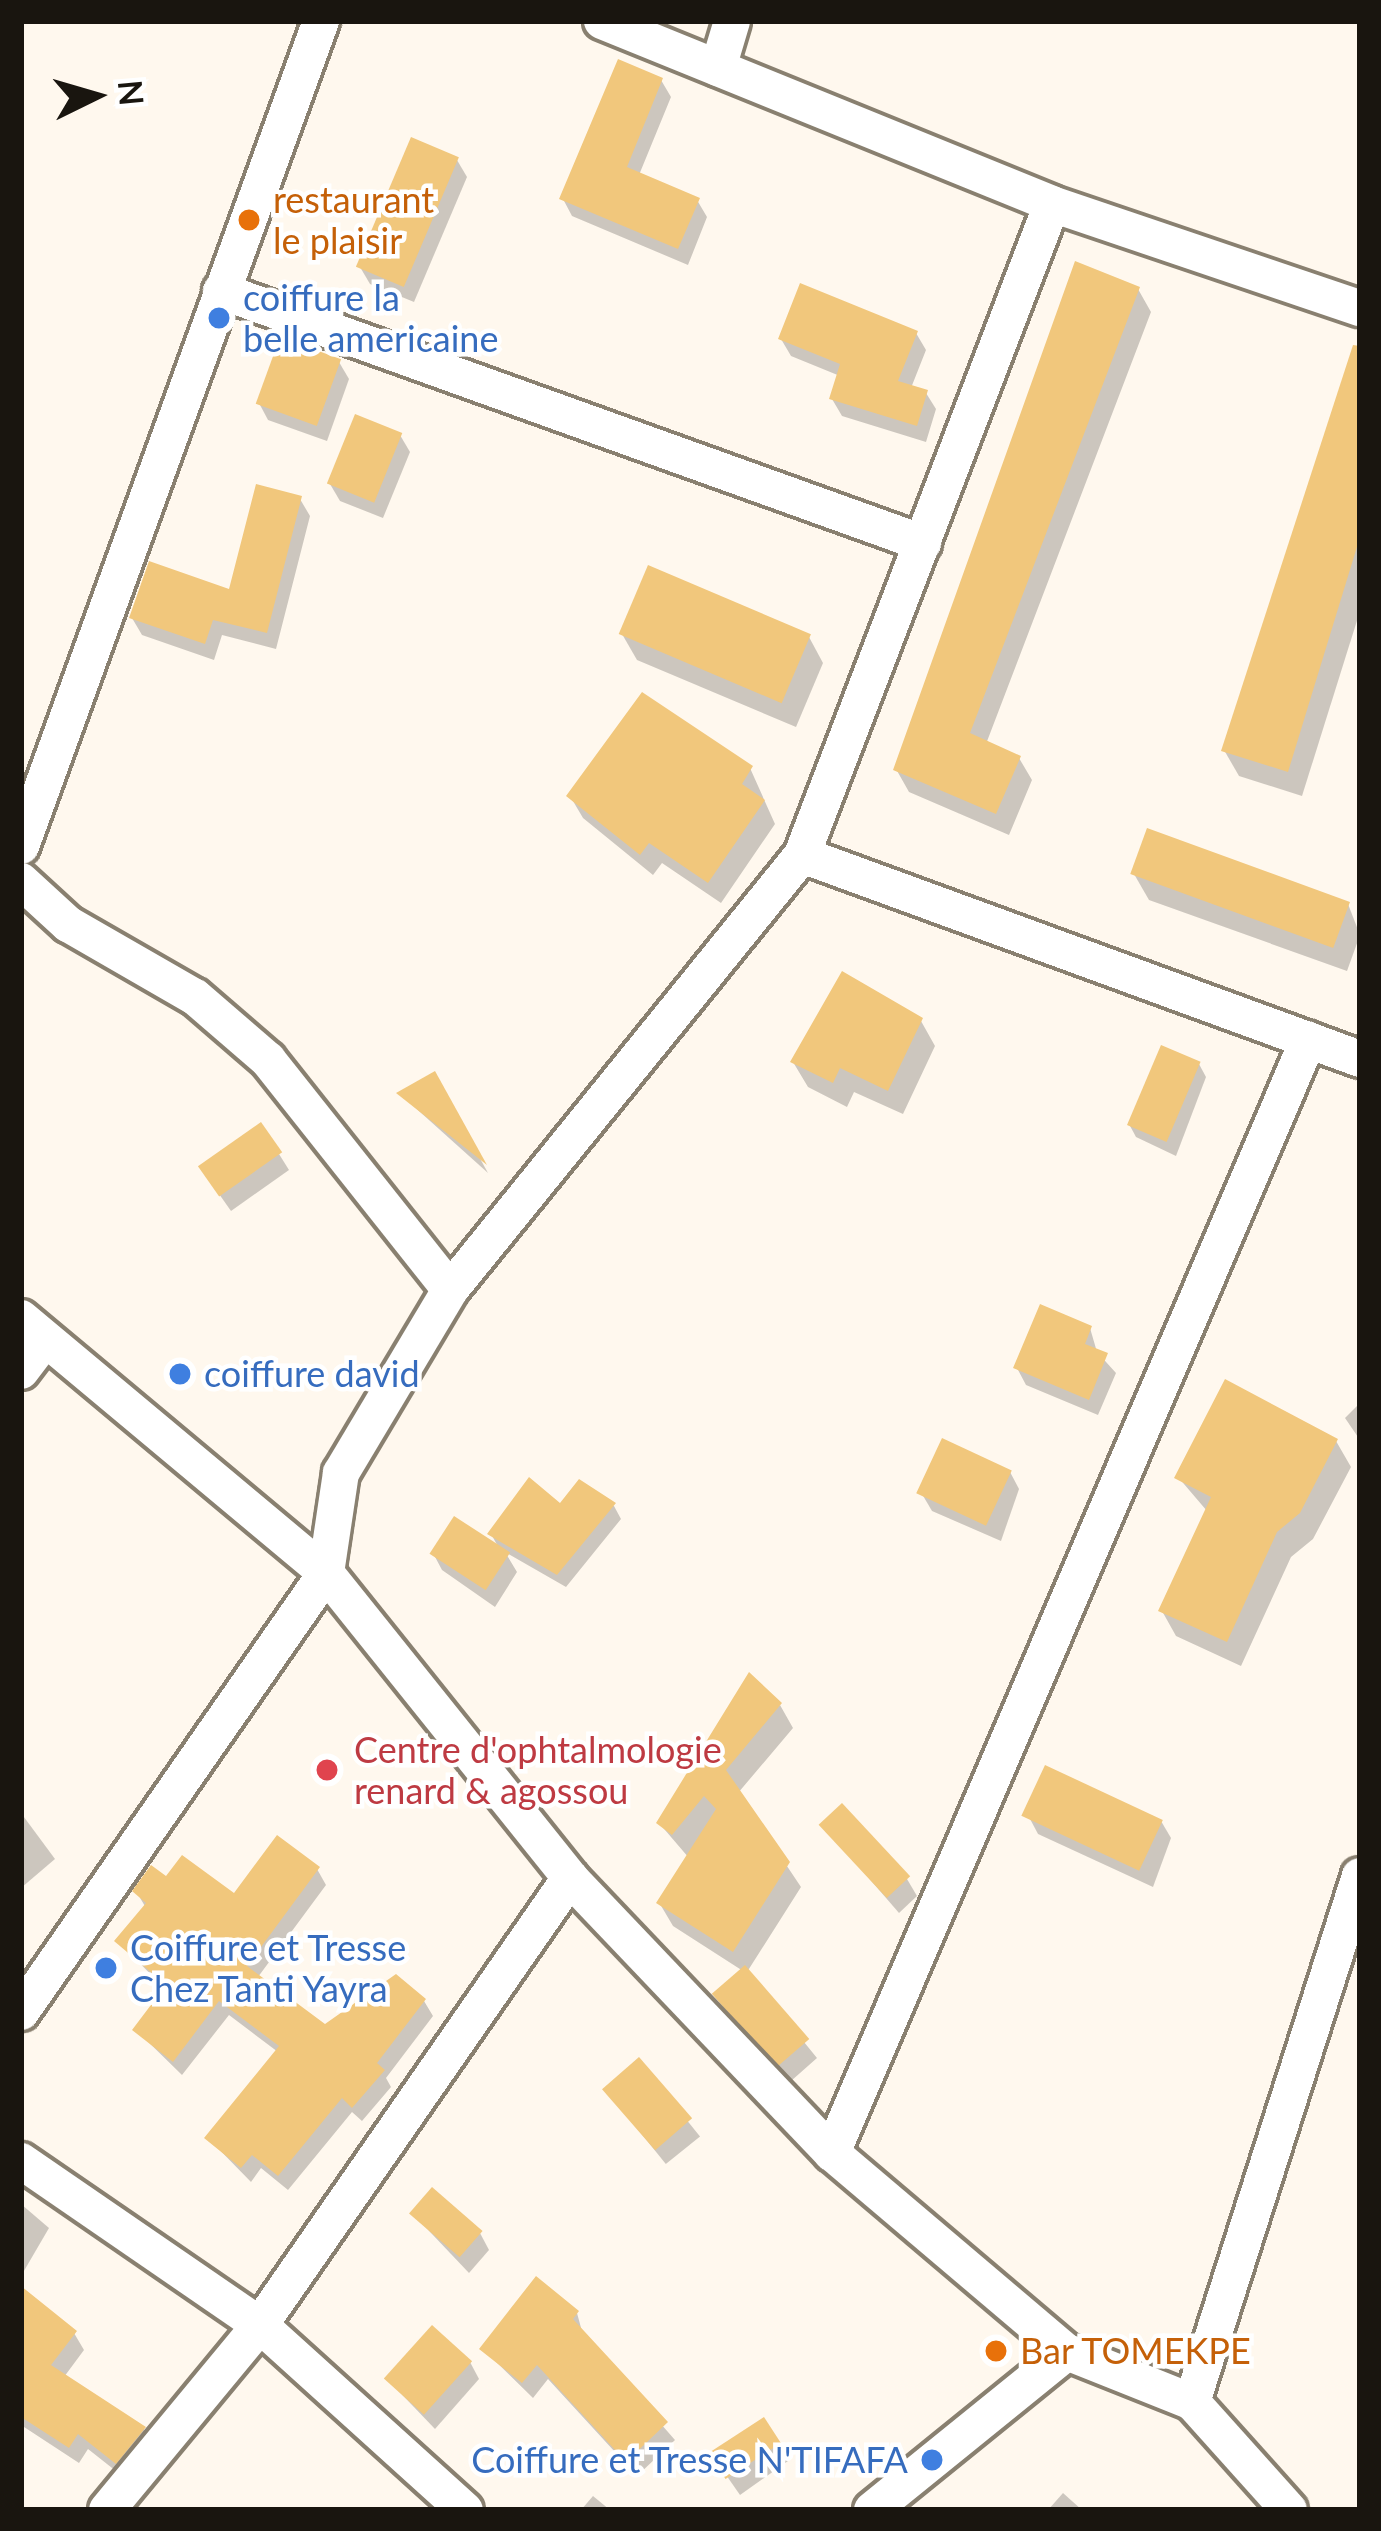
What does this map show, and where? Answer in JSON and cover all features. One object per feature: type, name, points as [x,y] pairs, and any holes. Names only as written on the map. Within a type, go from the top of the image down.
[{"type":"street","points":[[21,846],[321,21]]},
{"type":"street","points":[[602,21],[1052,204],[1360,308]]},
{"type":"street","points":[[718,68],[731,21]]},
{"type":"street","points":[[21,2012],[326,1573],[341,1473],[450,1289],[802,855],[1052,204]]},
{"type":"street","points":[[221,291],[923,543]]},
{"type":"street","points":[[802,855],[1360,1059]]},
{"type":"street","points":[[21,881],[68,924],[195,997],[268,1060],[450,1289]]},
{"type":"street","points":[[832,2153],[1308,1040]]},
{"type":"street","points":[[21,1371],[33,1329],[326,1573],[570,1878],[832,2153],[1067,2352],[1192,2402],[1288,2510]]},
{"type":"street","points":[[1192,2402],[1360,1876]]},
{"type":"street","points":[[107,2510],[260,2325],[570,1878]]},
{"type":"street","points":[[21,2161],[260,2325],[465,2510]]},
{"type":"street","points":[[872,2510],[1067,2352]]},
{"type":"building","points":[[618,59],[663,78],[627,167],[700,198],[678,249],[559,199]]},
{"type":"building","points":[[411,137],[459,157],[404,287],[356,267]]},
{"type":"building","points":[[1075,261],[1140,287],[970,733],[1021,756],[996,814],[893,770]]},
{"type":"building","points":[[800,283],[918,331],[898,381],[928,390],[917,426],[829,399],[840,364],[778,339]]},
{"type":"building","points":[[280,337],[341,359],[317,426],[256,404]]},
{"type":"building","points":[[1353,345],[1360,346],[1360,537],[1288,772],[1221,751]]},
{"type":"building","points":[[355,414],[402,433],[374,503],[327,484]]},
{"type":"building","points":[[256,484],[302,496],[267,633],[213,620],[205,644],[129,618],[149,561],[229,589]]},
{"type":"building","points":[[648,565],[811,634],[782,703],[619,634]]},
{"type":"building","points":[[642,692],[753,766],[742,784],[765,800],[708,883],[649,843],[640,855],[566,796]]},
{"type":"building","points":[[1147,828],[1350,902],[1333,948],[1130,874]]},
{"type":"building","points":[[842,971],[923,1018],[888,1091],[840,1068],[833,1083],[790,1062]]},
{"type":"building","points":[[1161,1045],[1201,1062],[1167,1142],[1127,1125]]},
{"type":"building","points":[[435,1071],[487,1165],[396,1093]]},
{"type":"building","points":[[261,1122],[282,1152],[219,1196],[198,1166]]},
{"type":"building","points":[[1040,1304],[1092,1326],[1085,1344],[1108,1353],[1089,1400],[1013,1368]]},
{"type":"building","points":[[1225,1379],[1338,1439],[1300,1513],[1277,1532],[1227,1642],[1158,1611],[1211,1497],[1174,1478]]},
{"type":"building","points":[[942,1438],[1012,1471],[986,1526],[916,1493]]},
{"type":"building","points":[[529,1477],[560,1503],[579,1479],[616,1503],[557,1575],[487,1534]]},
{"type":"building","points":[[454,1516],[510,1552],[486,1590],[429,1554]]},
{"type":"building","points":[[749,1672],[782,1703],[726,1770],[790,1862],[733,1952],[656,1903],[716,1809],[704,1796],[672,1835],[656,1823]]},
{"type":"building","points":[[1045,1765],[1163,1820],[1139,1871],[1021,1816]]},
{"type":"building","points":[[842,1803],[910,1876],[887,1898],[819,1825]]},
{"type":"building","points":[[277,1835],[320,1867],[247,1966],[325,2024],[396,1974],[426,1999],[377,2063],[385,2070],[352,2108],[342,2098],[278,2176],[252,2155],[241,2168],[204,2138],[279,2046],[219,2001],[173,2062],[132,2030],[166,1985],[114,1941],[146,1903],[132,1891],[151,1865],[166,1876],[182,1855],[234,1893]]},
{"type":"building","points":[[745,1965],[809,2039],[776,2068],[712,1994]]},
{"type":"building","points":[[639,2057],[692,2118],[655,2150],[602,2089]]},
{"type":"building","points":[[432,2187],[483,2231],[460,2257],[409,2213]]},
{"type":"building","points":[[536,2276],[579,2311],[573,2319],[668,2422],[626,2462],[537,2365],[522,2383],[479,2349]]},
{"type":"building","points":[[21,2286],[77,2331],[51,2365],[146,2427],[116,2464],[78,2434],[69,2448],[21,2417]]},
{"type":"building","points":[[432,2325],[472,2361],[424,2415],[384,2379]]},
{"type":"building","points":[[764,2417],[781,2443],[726,2479],[709,2453]]},
{"type":"place","name":"restaurant le plaisir","points":[[249,220]]},
{"type":"place","name":"coiffure la belle americaine","points":[[219,318]]},
{"type":"place","name":"coiffure david","points":[[180,1374]]},
{"type":"place","name":"Centre d'ophtalmologie renard & agossou","points":[[327,1770]]},
{"type":"place","name":"Coiffure et Tresse Chez Tanti Yayra","points":[[106,1968]]},
{"type":"place","name":"Bar TOMEKPE","points":[[996,2351]]},
{"type":"place","name":"Coiffure et Tresse N'TIFAFA","points":[[932,2460]]}]
